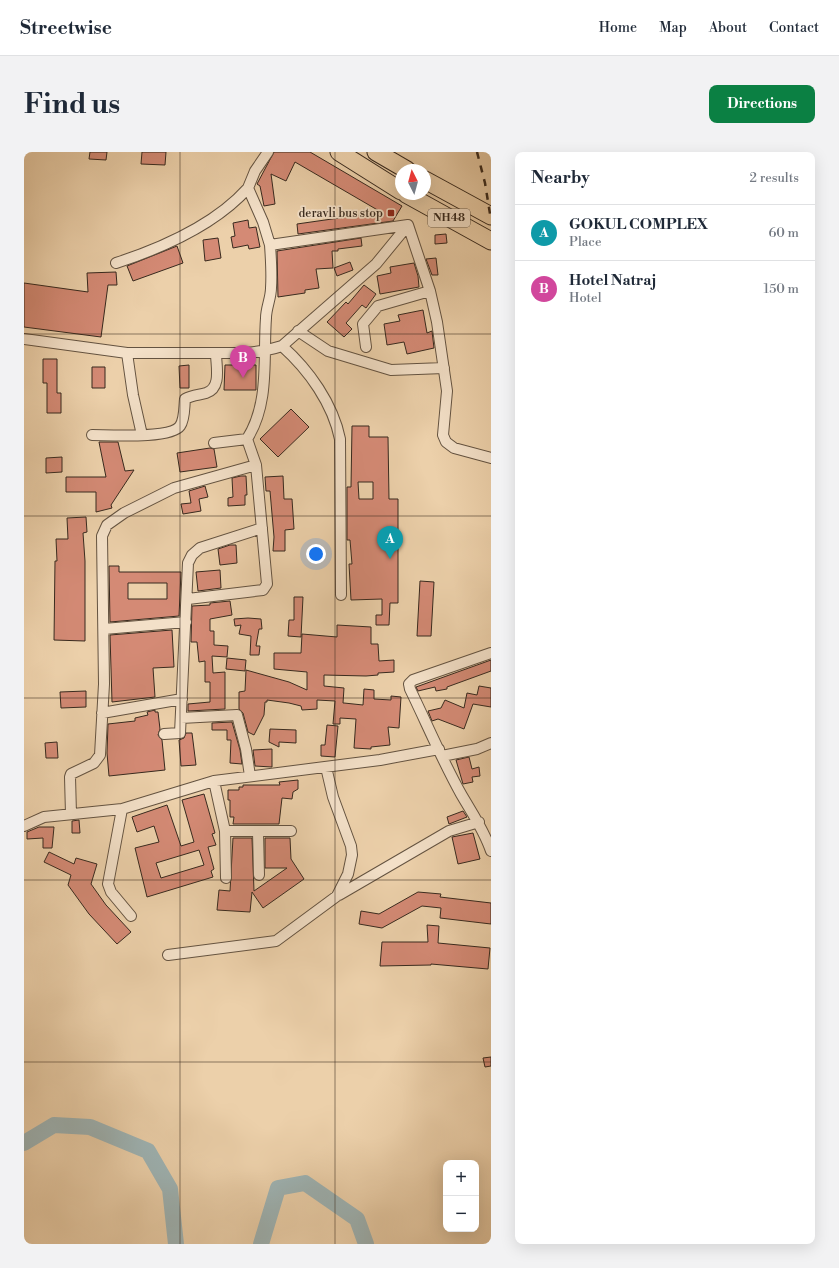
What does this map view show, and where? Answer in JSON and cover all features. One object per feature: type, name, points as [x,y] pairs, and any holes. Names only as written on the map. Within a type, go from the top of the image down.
[{"type":"highway","points":[[339,152],[395,187]]},
{"type":"highway","points":[[376,152],[397,164]]},
{"type":"highway","name":"NH48","points":[[431,183],[491,216]]},
{"type":"highway","name":"NH48","points":[[418,200],[491,241]]},
{"type":"street","points":[[116,263],[147,253],[188,234],[238,199],[248,188],[255,171],[268,152]]},
{"type":"street","points":[[214,443],[247,439],[253,430],[262,404],[266,317],[272,290],[270,245],[263,222],[248,188]]},
{"type":"street","points":[[270,245],[408,225]]},
{"type":"street","points":[[408,225],[430,291],[444,368],[447,391],[443,435],[446,442],[454,448],[491,458]]},
{"type":"street","points":[[24,339],[127,353],[216,353],[265,351],[282,346],[376,264],[408,225]]},
{"type":"street","points":[[366,347],[363,324],[378,306],[430,291]]},
{"type":"street","points":[[298,331],[328,351],[391,370],[444,368]]},
{"type":"street","points":[[282,346],[299,361],[336,420],[340,439],[341,595]]},
{"type":"street","points":[[127,353],[133,395],[142,436]]},
{"type":"street","points":[[92,436],[142,436],[172,433],[180,427],[185,399],[190,396],[213,390],[217,382],[216,353]]},
{"type":"street","points":[[188,599],[265,588],[267,584],[256,465],[247,439]]},
{"type":"street","points":[[71,814],[70,778],[74,771],[98,759],[100,755],[104,629],[102,536],[107,525],[124,513],[174,488],[256,465]]},
{"type":"street","points":[[164,734],[180,733],[188,599],[188,563],[192,555],[200,548],[262,528]]},
{"type":"street","points":[[104,629],[186,622]]},
{"type":"street","points":[[491,652],[410,682],[410,689],[462,794],[479,822],[491,851]]},
{"type":"street","points":[[102,713],[182,699]]},
{"type":"street","points":[[181,718],[237,715],[246,749],[250,776]]},
{"type":"street","points":[[24,826],[44,817],[122,809],[214,781],[441,752],[477,749],[491,743]]},
{"type":"street","points":[[326,767],[333,797],[351,846],[352,855],[348,874],[337,896]]},
{"type":"street","points":[[214,781],[225,831],[226,878]]},
{"type":"street","points":[[122,809],[108,884],[111,892],[131,916]]},
{"type":"street","points":[[168,954],[276,941],[337,896],[449,831],[479,822]]},
{"type":"street","points":[[225,831],[291,831]]},
{"type":"street","points":[[258,832],[259,874]]},
{"type":"building","points":[[90,152],[107,152],[106,160],[89,159]]},
{"type":"building","points":[[142,152],[166,152],[165,165],[141,164]]},
{"type":"building","points":[[274,152],[310,152],[402,206],[393,221],[298,234],[297,224],[381,212],[295,162],[286,181],[271,174],[275,204],[264,206],[260,186],[257,184]]},
{"type":"building","points":[[248,220],[249,228],[256,227],[260,247],[249,249],[248,245],[233,248],[231,237],[235,236],[233,223]]},
{"type":"building","points":[[446,234],[447,243],[435,244],[435,235]]},
{"type":"building","points":[[218,238],[221,258],[205,261],[203,240]]},
{"type":"building","points":[[361,238],[362,246],[332,251],[333,268],[316,269],[319,288],[305,290],[305,293],[278,297],[277,251]]},
{"type":"building","points":[[177,246],[183,263],[133,281],[127,266]]},
{"type":"building","points":[[436,258],[438,275],[432,275],[426,259]]},
{"type":"building","points":[[350,262],[353,270],[337,276],[334,268]]},
{"type":"building","points":[[414,263],[418,276],[419,287],[380,294],[377,276],[391,273],[390,267]]},
{"type":"building","points":[[116,272],[117,285],[108,285],[101,337],[24,327],[24,283],[88,292],[87,273]]},
{"type":"building","points":[[364,285],[376,294],[366,308],[362,305],[346,323],[352,329],[344,337],[327,322],[346,302],[348,304]]},
{"type":"building","points":[[423,310],[427,333],[432,331],[434,348],[407,354],[404,342],[387,345],[384,324],[400,321],[398,315]]},
{"type":"building","points":[[43,359],[57,359],[57,393],[61,393],[61,413],[47,413],[47,383],[43,383]]},
{"type":"building","points":[[189,365],[189,388],[180,388],[179,366]]},
{"type":"building","points":[[225,365],[256,365],[256,390],[224,390]]},
{"type":"building","points":[[92,367],[105,367],[105,388],[92,388]]},
{"type":"building","points":[[291,409],[309,427],[278,457],[260,439]]},
{"type":"building","points":[[352,426],[369,426],[369,437],[388,437],[389,499],[398,499],[398,603],[390,603],[389,625],[376,625],[376,615],[382,615],[382,599],[351,600],[349,564],[352,564],[350,540],[347,540],[347,487],[351,487]],"holes":[[[358,482],[373,482],[373,499],[359,499]]]},
{"type":"building","points":[[99,442],[118,442],[125,471],[134,470],[111,505],[112,508],[96,512],[96,492],[66,492],[66,477],[106,477]]},
{"type":"building","points":[[210,448],[214,449],[217,467],[180,472],[177,453]]},
{"type":"building","points":[[62,457],[62,472],[46,473],[46,458]]},
{"type":"building","points":[[246,476],[247,495],[245,495],[245,505],[228,506],[228,498],[233,497],[232,478]]},
{"type":"building","points":[[283,476],[284,499],[292,499],[294,529],[285,530],[285,551],[273,551],[274,537],[270,491],[266,491],[265,477]]},
{"type":"building","points":[[205,486],[208,497],[199,499],[201,511],[183,514],[181,504],[191,503],[189,491]]},
{"type":"building","points":[[86,517],[87,532],[83,533],[85,561],[85,641],[54,640],[55,561],[57,561],[56,539],[68,539],[67,518]]},
{"type":"building","points":[[230,545],[236,545],[237,563],[220,565],[218,549]]},
{"type":"building","points":[[109,566],[119,566],[119,572],[181,572],[179,616],[110,622]],"holes":[[[128,583],[167,583],[167,599],[128,599]]]},
{"type":"building","points":[[220,570],[221,588],[198,591],[196,572]]},
{"type":"building","points":[[420,581],[434,582],[431,636],[417,636]]},
{"type":"building","points":[[294,597],[303,597],[301,637],[288,636],[289,620],[294,620]]},
{"type":"building","points":[[230,601],[232,615],[210,619],[210,631],[214,631],[214,645],[228,646],[227,657],[212,656],[213,673],[225,672],[225,709],[188,711],[188,704],[210,702],[210,682],[205,682],[205,661],[199,662],[197,642],[191,642],[192,606],[210,605],[210,603]]},
{"type":"building","points":[[234,619],[261,619],[262,629],[259,629],[256,646],[260,646],[259,655],[250,655],[251,636],[239,634],[241,625],[235,626]]},
{"type":"building","points":[[337,625],[371,627],[371,644],[378,644],[379,661],[394,660],[394,672],[378,673],[378,675],[366,676],[324,675],[324,686],[344,688],[343,703],[363,705],[364,689],[374,690],[374,699],[391,700],[391,696],[401,697],[399,728],[388,727],[390,745],[371,747],[371,749],[354,748],[356,719],[340,718],[340,724],[333,724],[335,701],[317,700],[317,709],[302,710],[301,706],[267,700],[267,702],[265,702],[264,715],[254,735],[248,732],[243,713],[239,709],[239,692],[245,691],[246,670],[289,682],[307,690],[307,672],[274,669],[274,653],[301,653],[302,634],[337,637]]},
{"type":"building","points":[[172,630],[174,667],[153,668],[155,697],[112,702],[110,635]]},
{"type":"building","points":[[227,658],[246,660],[245,671],[226,669]]},
{"type":"building","points":[[491,660],[491,671],[447,687],[447,689],[436,691],[435,687],[418,691],[416,687]]},
{"type":"building","points":[[479,686],[491,688],[491,707],[473,704],[464,729],[438,719],[432,721],[428,711],[441,708],[445,700],[464,708],[467,693],[477,695]]},
{"type":"building","points":[[86,691],[86,707],[61,708],[60,692]]},
{"type":"building","points":[[155,710],[155,712],[158,712],[160,729],[158,735],[162,740],[165,770],[109,776],[107,753],[108,724],[135,721],[135,718],[148,715],[147,712]]},
{"type":"building","points":[[232,722],[240,750],[242,764],[230,763],[231,740],[227,740],[227,730],[212,730],[212,723]]},
{"type":"building","points":[[327,725],[338,726],[335,757],[321,756],[321,745],[325,745]]},
{"type":"building","points":[[270,729],[296,730],[296,743],[279,742],[279,747],[269,742]]},
{"type":"building","points":[[186,733],[192,733],[196,765],[181,766],[179,740],[184,738]]},
{"type":"building","points":[[57,742],[58,758],[46,758],[45,743]]},
{"type":"building","points":[[272,749],[272,767],[255,766],[253,750]]},
{"type":"building","points":[[469,757],[472,769],[479,767],[480,776],[472,777],[473,782],[463,784],[456,760]]},
{"type":"building","points":[[298,780],[298,789],[293,792],[292,799],[282,798],[279,824],[233,824],[234,817],[230,817],[230,800],[228,800],[228,790],[239,790],[239,787],[243,787],[243,785],[280,785],[279,782]]},
{"type":"building","points":[[204,794],[215,833],[212,834],[216,845],[208,847],[214,869],[211,871],[213,877],[147,897],[135,848],[159,842],[154,826],[137,832],[132,817],[167,805],[181,846],[194,842],[182,800]],"holes":[[[199,850],[204,865],[161,878],[156,863]]]},
{"type":"building","points":[[463,811],[467,817],[449,824],[447,817]]},
{"type":"building","points":[[79,820],[80,833],[72,833],[72,821]]},
{"type":"building","points":[[39,827],[54,827],[52,848],[43,848],[43,838],[27,839],[27,832]]},
{"type":"building","points":[[473,833],[480,859],[458,864],[452,837]]},
{"type":"building","points":[[233,838],[252,838],[254,891],[287,868],[265,868],[265,838],[290,838],[291,859],[304,879],[263,908],[252,892],[250,912],[217,910],[219,890],[230,891]]},
{"type":"building","points":[[49,852],[74,864],[76,858],[97,864],[91,884],[106,905],[131,932],[117,944],[89,914],[68,885],[71,875],[44,862]]},
{"type":"building","points":[[418,892],[441,894],[440,897],[491,903],[491,924],[440,918],[441,908],[422,906],[382,928],[359,924],[361,911],[379,914]]},
{"type":"building","points":[[427,925],[439,926],[438,943],[490,948],[488,969],[431,964],[380,966],[382,942],[428,942]]},
{"type":"building","points":[[491,1057],[491,1066],[485,1067],[483,1058]]},
{"type":"waterway","points":[[24,1143],[54,1125],[90,1127],[148,1151],[170,1189],[176,1244]]},
{"type":"waterway","points":[[261,1244],[278,1188],[305,1183],[357,1219],[366,1244]]},
{"type":"railway","points":[[477,152],[485,183],[491,220]]},
{"type":"place","name":"deravli bus stop","points":[[391,213]]},
{"type":"place","name":"Hotel Natraj","points":[[243,378]]},
{"type":"place","name":"GOKUL COMPLEX","points":[[390,559]]}]
